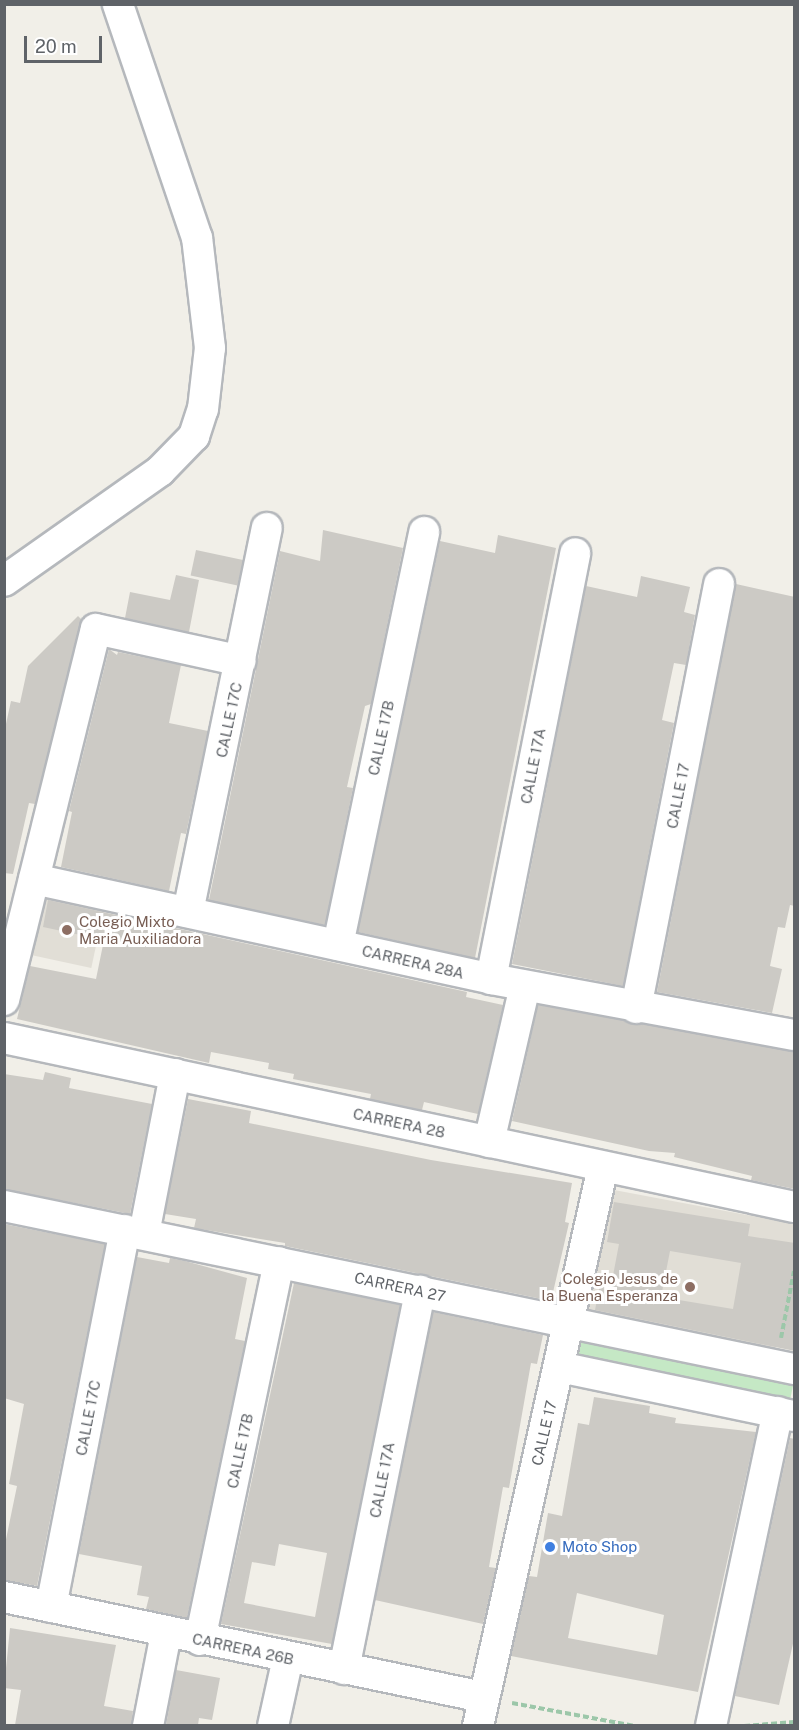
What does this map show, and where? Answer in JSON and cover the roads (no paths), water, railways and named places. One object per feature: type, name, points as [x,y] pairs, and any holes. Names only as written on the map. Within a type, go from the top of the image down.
[{"type":"street","points":[[4,581],[160,471],[194,436],[203,410],[210,348],[197,238],[118,4]]},
{"type":"street","name":"CALLE 17C","points":[[188,912],[267,528]]},
{"type":"street","name":"CALLE 17B","points":[[339,945],[424,532]]},
{"type":"street","name":"CALLE 17A","points":[[491,979],[575,553]]},
{"type":"street","name":"CALLE 17","points":[[636,1008],[719,584]]},
{"type":"street","points":[[4,1000],[96,629],[241,661]]},
{"type":"street","name":"CARRERA 28A","points":[[34,879],[491,979],[636,1008],[793,1027]]},
{"type":"street","points":[[489,1142],[525,986]]},
{"type":"street","name":"CARRERA 28","points":[[4,1038],[795,1207]]},
{"type":"street","name":"CALLE 17C","points":[[51,1607],[134,1232],[175,1074]]},
{"type":"street","name":"CALLE 17","points":[[480,1711],[603,1167]]},
{"type":"street","name":"CARRERA 27","points":[[4,1206],[785,1367]]},
{"type":"street","name":"CALLE 17B","points":[[200,1640],[279,1262]]},
{"type":"street","name":"CALLE 17A","points":[[344,1669],[420,1291]]},
{"type":"street","points":[[559,1367],[786,1414],[711,1725]]},
{"type":"street","name":"CARRERA 26B","points":[[4,1598],[344,1669],[480,1711]]},
{"type":"street","points":[[148,1725],[166,1633]]},
{"type":"street","points":[[273,1725],[288,1658]]},
{"type":"place","name":"Colegio Mixto Maria Auxiliadora","points":[[67,930]]},
{"type":"place","name":"Colegio Jesus de la Buena Esperanza","points":[[690,1287]]},
{"type":"place","name":"Moto Shop","points":[[550,1547]]}]
